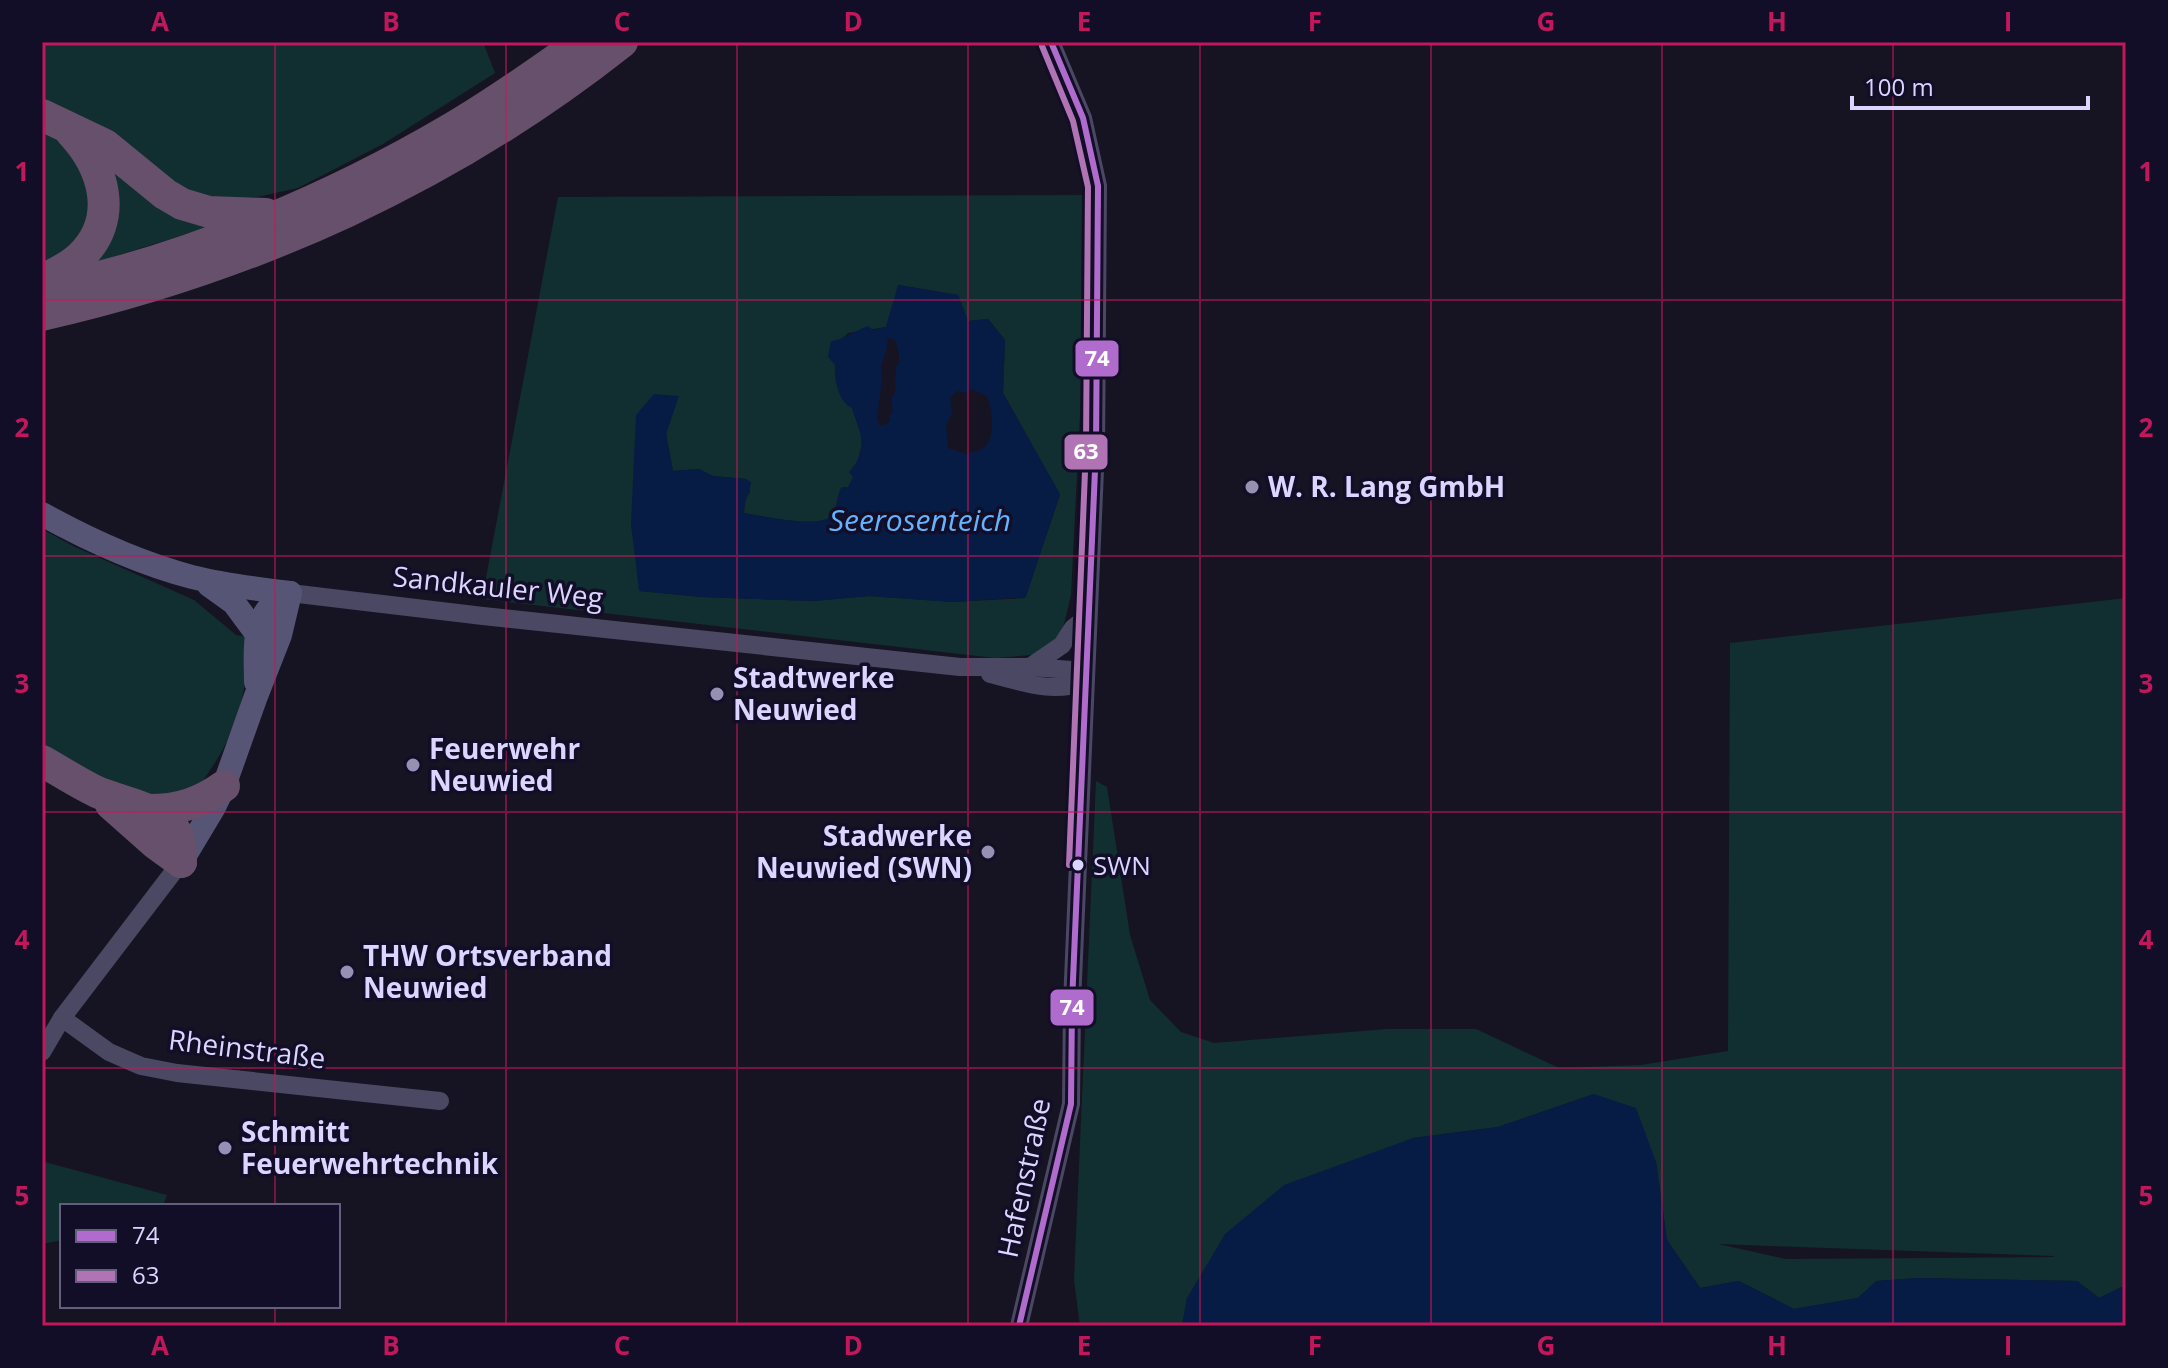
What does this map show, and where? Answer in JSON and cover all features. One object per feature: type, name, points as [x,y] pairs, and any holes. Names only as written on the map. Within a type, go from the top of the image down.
[{"type":"highway","points":[[42,291],[161,259],[243,230],[372,172],[456,126],[581,42]]},
{"type":"highway","points":[[42,315],[167,282],[257,251],[372,201],[462,153],[622,42]]},
{"type":"highway","points":[[54,121],[105,145],[165,194],[182,204],[222,213],[281,214]]},
{"type":"highway","points":[[42,280],[82,255],[97,233],[104,198],[96,167],[82,144],[54,121]]},
{"type":"highway","points":[[42,761],[97,792],[149,810],[165,820],[180,840],[181,862]]},
{"type":"highway","points":[[149,810],[189,806],[208,798],[224,786]]},
{"type":"highway","points":[[97,792],[181,862]]},
{"type":"street","name":"Hafenstraße","points":[[1019,1326],[1071,1104],[1072,1003],[1096,447],[1098,186],[1083,118],[1051,42]]},
{"type":"street","name":"Sandkauler Weg","points":[[42,514],[141,561],[223,584],[483,616],[960,667],[1030,667],[1086,677]]},
{"type":"street","points":[[195,577],[234,603],[257,634]]},
{"type":"street","points":[[256,696],[257,634],[262,618],[271,605],[290,593]]},
{"type":"street","points":[[42,1052],[62,1018],[181,862],[214,807],[280,635],[290,593]]},
{"type":"street","points":[[1030,667],[1062,645],[1073,628],[1088,616]]},
{"type":"street","name":"Sandkauler Weg","points":[[960,667],[1051,689],[1068,688],[1086,677]]},
{"type":"street","name":"Rheinstraße","points":[[62,1018],[109,1052],[141,1066],[177,1073],[440,1101]]},
{"type":"green space","points":[[42,42],[483,42],[495,73],[383,144],[298,188],[216,202],[156,176],[58,106],[42,99]]},
{"type":"green space","points":[[42,126],[60,135],[88,168],[88,234],[42,270]]},
{"type":"green space","points":[[100,163],[228,221],[77,268]]},
{"type":"green space","points":[[1091,195],[1071,595],[1057,653],[995,658],[482,599],[558,197]],"holes":[[[899,285],[958,295],[968,321],[988,319],[1005,340],[1003,393],[1060,495],[1025,598],[953,602],[869,596],[814,601],[702,597],[640,591],[631,523],[678,396],[666,434],[673,471],[699,469],[713,476],[746,479],[750,492],[745,498],[744,513],[790,520],[825,520],[833,513],[842,487],[848,487],[853,480],[863,440],[835,374],[841,340],[848,333],[886,327]]]},
{"type":"green space","points":[[42,529],[194,600],[236,635],[247,637],[244,691],[234,725],[203,781],[187,796],[165,805],[42,751]]},
{"type":"green space","points":[[2126,598],[2126,1285],[2099,1298],[2077,1281],[1918,1278],[1877,1281],[1858,1298],[1794,1309],[1739,1281],[1700,1288],[1667,1240],[1656,1162],[1594,1094],[1498,1127],[1413,1138],[1187,1298],[1182,1326],[1080,1326],[1074,1280],[1096,781],[1107,787],[1130,935],[1150,1000],[1181,1032],[1214,1043],[1387,1029],[1476,1029],[1559,1068],[1641,1065],[1728,1051],[1730,643]],"holes":[[[1718,1244],[2054,1256],[1786,1259]]]},
{"type":"green space","points":[[42,1162],[167,1195],[164,1204],[60,1204],[60,1240],[42,1244]]},
{"type":"water","name":"Seerosenteich","points":[[898,285],[958,295],[968,321],[988,319],[1005,340],[1003,393],[1060,494],[1026,597],[953,602],[869,596],[814,601],[639,591],[631,523],[636,415],[654,394],[679,396],[666,434],[673,471],[699,469],[713,476],[746,479],[751,482],[744,513],[790,520],[825,520],[833,513],[842,487],[848,487],[853,477],[849,472],[861,449],[852,408],[840,395],[835,365],[828,357],[831,341],[868,326],[873,330],[886,327]],"holes":[[[888,338],[895,340],[899,364],[896,366],[895,392],[891,399],[893,412],[889,415],[890,421],[879,425],[881,365]],[[972,389],[987,396],[992,431],[985,446],[969,455],[948,448],[946,425],[952,413],[950,398],[957,391],[966,393]]]},
{"type":"water","points":[[1594,1094],[1636,1108],[1656,1162],[1667,1240],[1700,1288],[1738,1281],[1794,1309],[1858,1298],[1876,1281],[1918,1278],[2077,1281],[2099,1298],[2126,1285],[2126,1326],[1182,1326],[1187,1298],[1225,1234],[1284,1185],[1413,1138],[1498,1127]]},
{"type":"transit line","name":"74","points":[[1019,1326],[1071,1104],[1072,1003],[1096,447],[1098,186],[1083,118],[1051,42]]},
{"type":"transit line","name":"63","points":[[1042,46],[1073,121],[1088,187],[1086,447],[1069,865]]},
{"type":"place","name":"W. R. Lang GmbH","points":[[1252,487]]},
{"type":"place","name":"Stadtwerke Neuwied","points":[[717,694]]},
{"type":"place","name":"Feuerwehr Neuwied","points":[[413,765]]},
{"type":"place","name":"Stadwerke Neuwied (SWN)","points":[[988,852]]},
{"type":"place","name":"SWN","points":[[1078,865]]},
{"type":"place","name":"THW Ortsverband Neuwied","points":[[347,972]]},
{"type":"place","name":"Schmitt Feuerwehrtechnik","points":[[225,1148]]}]
